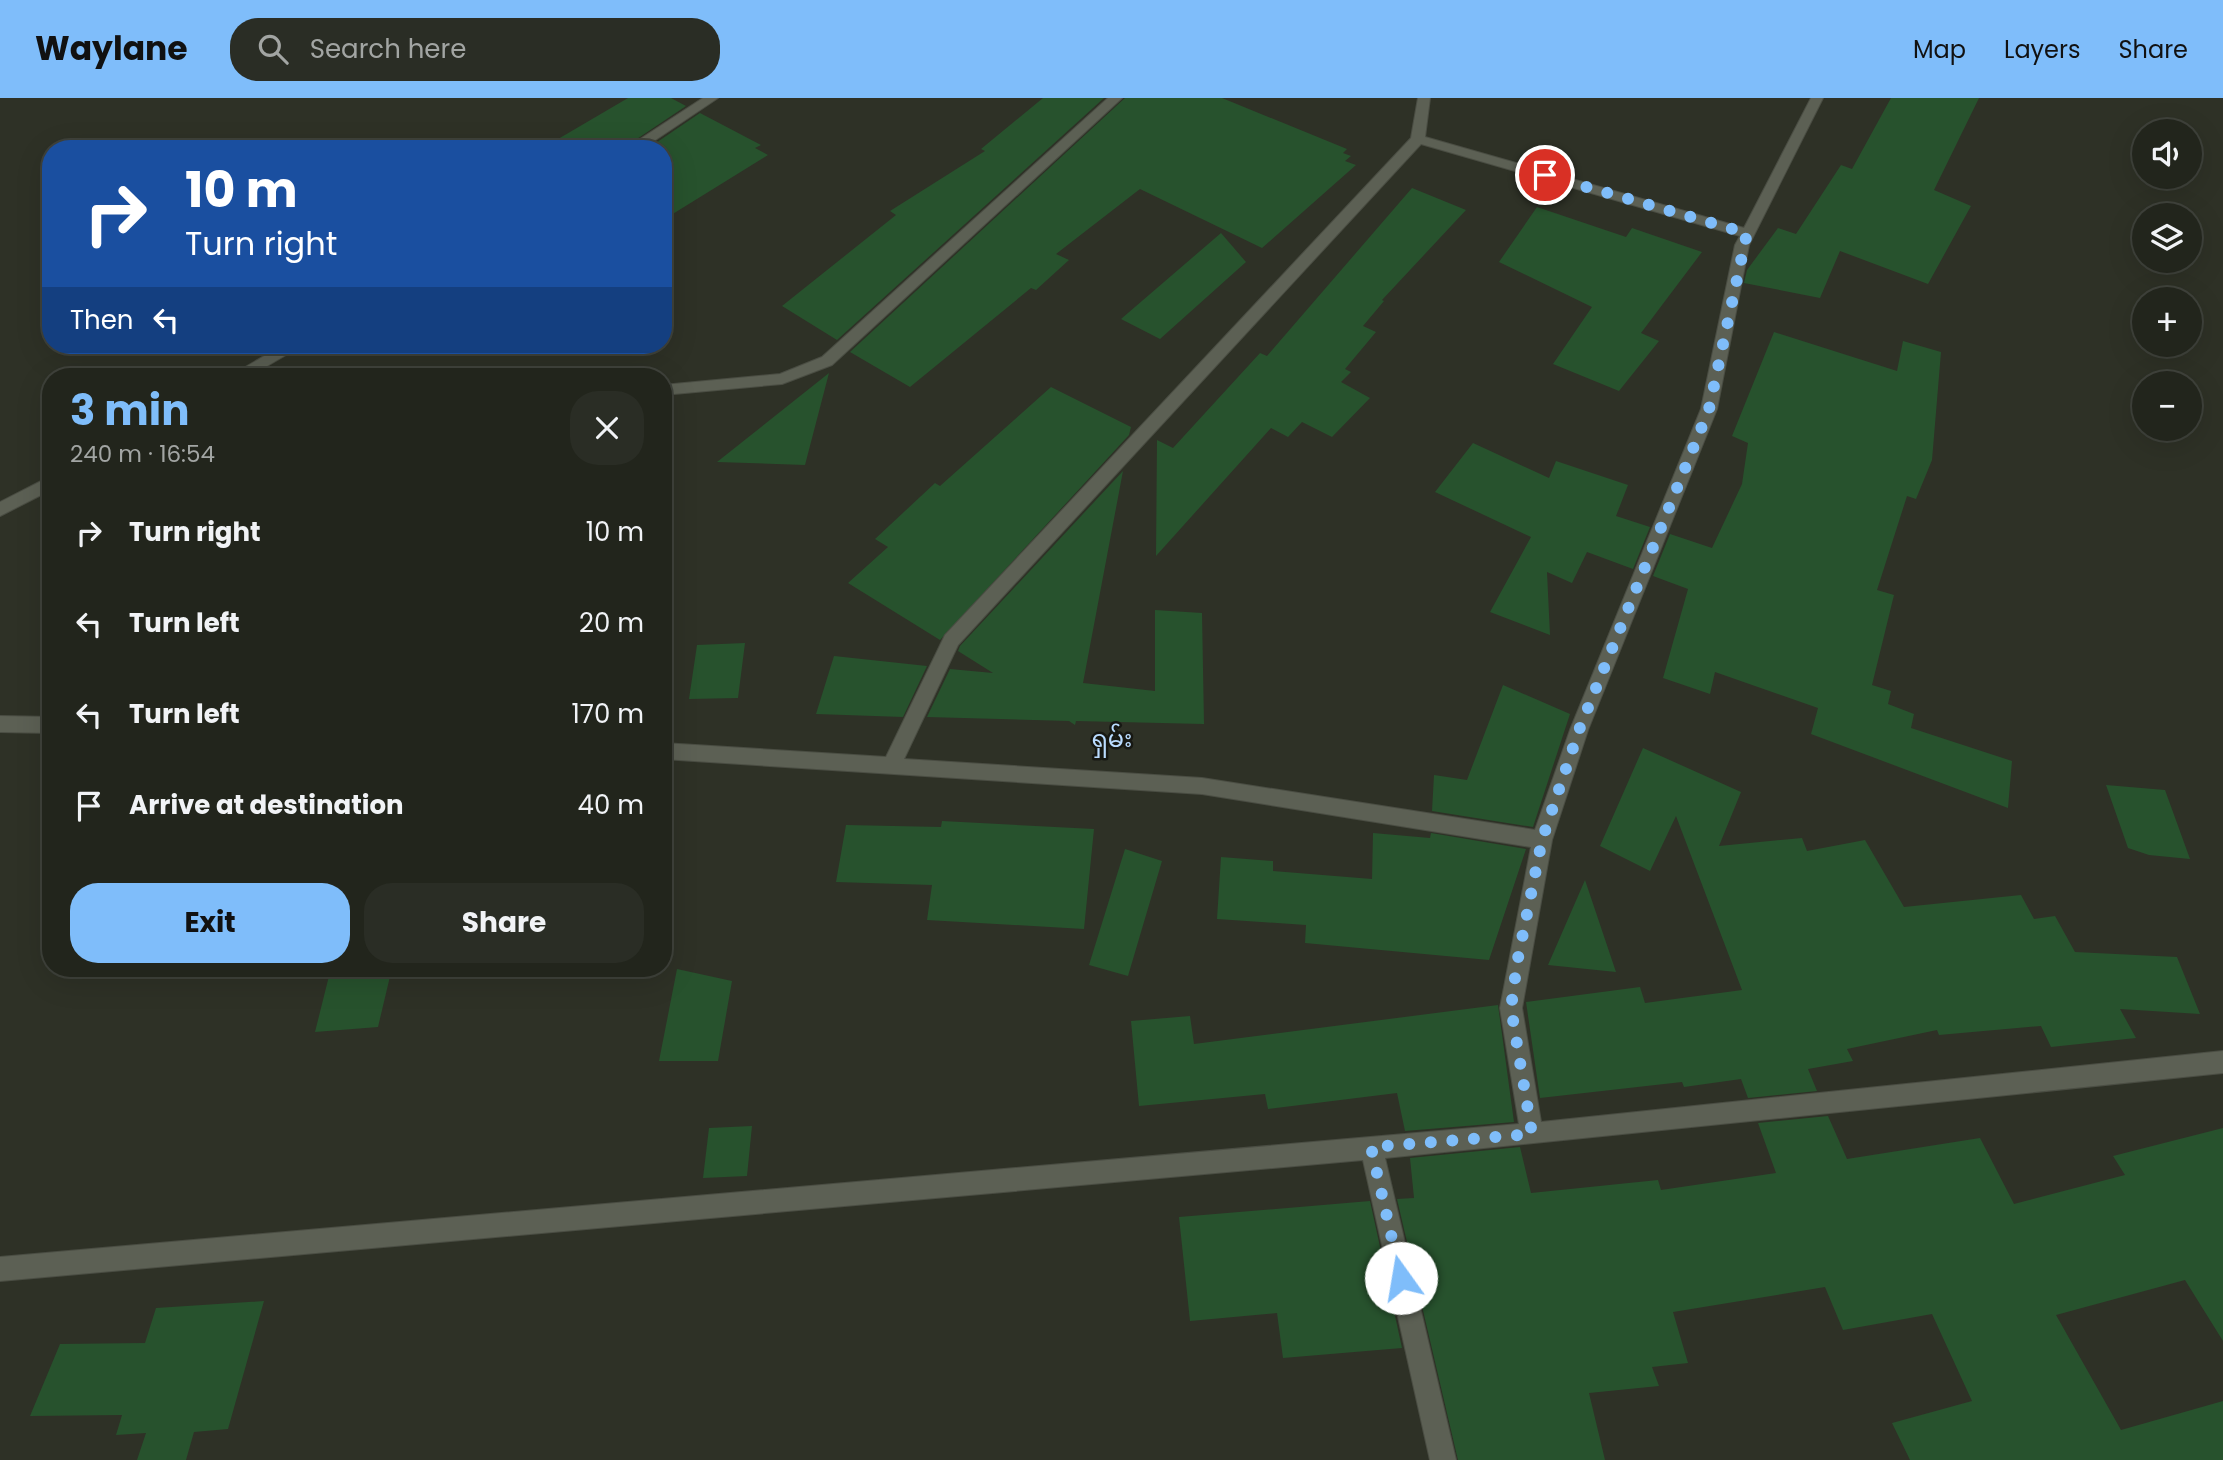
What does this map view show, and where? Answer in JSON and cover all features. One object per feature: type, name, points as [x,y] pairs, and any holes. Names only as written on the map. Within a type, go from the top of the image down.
[{"type":"street","points":[[646,140],[712,98]]},
{"type":"street","points":[[672,389],[782,379],[827,361],[1116,98]]},
{"type":"street","points":[[891,766],[951,640],[1418,139],[1424,98]]},
{"type":"street","points":[[1532,1134],[1511,1008],[1517,963],[1542,840],[1579,730],[1709,409],[1747,233],[1817,98]]},
{"type":"street","points":[[1418,139],[1747,233]]},
{"type":"street","points":[[253,368],[279,354]]},
{"type":"street","points":[[0,510],[42,487]]},
{"type":"street","points":[[0,724],[42,725]]},
{"type":"street","points":[[672,752],[1202,786],[1542,840]]},
{"type":"street","points":[[0,1269],[1532,1134],[2223,1062]]},
{"type":"street","points":[[1371,1147],[1443,1460]]},
{"type":"building","points":[[628,98],[671,98],[686,106],[635,140],[556,140]]},
{"type":"building","points":[[1043,98],[1104,98],[837,340],[782,306],[896,215],[890,211],[985,151],[981,149]]},
{"type":"building","points":[[1125,98],[1222,98],[1347,149],[1343,153],[1351,156],[1345,161],[1356,165],[1262,248],[1140,189],[1056,254],[1069,260],[1036,290],[1031,288],[910,387],[850,352]]},
{"type":"building","points":[[1891,98],[1979,98],[1934,190],[1971,206],[1928,284],[1840,251],[1820,298],[1744,283],[1747,270],[1778,228],[1796,234],[1841,165],[1852,169]]},
{"type":"building","points":[[700,113],[761,145],[755,148],[768,155],[672,214],[672,140],[660,140]]},
{"type":"building","points":[[1412,188],[1466,210],[1382,300],[1384,301],[1363,326],[1376,332],[1345,369],[1351,372],[1341,382],[1370,398],[1332,437],[1302,422],[1288,437],[1271,428],[1156,556],[1157,440],[1173,448],[1260,353],[1267,356]]},
{"type":"building","points":[[1537,207],[1626,237],[1632,228],[1702,252],[1641,333],[1659,341],[1619,391],[1553,364],[1592,307],[1499,262]]},
{"type":"building","points":[[1221,233],[1246,262],[1160,339],[1121,319]]},
{"type":"building","points":[[1774,332],[1897,371],[1903,341],[1941,352],[1932,460],[1916,499],[1907,496],[1877,590],[1894,595],[1872,685],[1891,691],[1888,704],[1914,714],[1911,728],[2012,761],[2008,808],[1811,734],[1818,708],[1715,672],[1710,694],[1663,678],[1688,589],[1653,576],[1670,534],[1712,548],[1742,484],[1748,443],[1732,436]]},
{"type":"building","points":[[829,373],[805,465],[717,462]]},
{"type":"building","points":[[1051,387],[1131,427],[1129,435],[940,640],[848,583],[888,547],[875,539],[935,483],[940,486]]},
{"type":"building","points":[[1473,443],[1549,478],[1556,461],[1628,485],[1616,516],[1650,527],[1633,569],[1587,552],[1572,583],[1547,572],[1550,635],[1490,612],[1531,537],[1435,492]]},
{"type":"building","points":[[1123,471],[1083,683],[1155,691],[1155,610],[1202,613],[1204,724],[1076,721],[1075,725],[1069,721],[927,717],[950,669],[993,673],[958,651],[960,646]]},
{"type":"building","points":[[745,643],[738,698],[689,699],[697,645]]},
{"type":"building","points":[[834,656],[927,666],[903,717],[816,714]]},
{"type":"building","points":[[1503,685],[1570,714],[1533,827],[1432,811],[1434,775],[1467,780]]},
{"type":"building","points":[[1643,748],[1741,792],[1719,846],[1802,838],[1807,851],[1865,840],[1904,907],[2021,895],[2034,919],[2055,916],[2075,952],[2177,957],[2200,1014],[2120,1009],[2136,1038],[2051,1047],[2041,1026],[1939,1035],[1937,1030],[1847,1049],[1853,1061],[1808,1069],[1817,1091],[1748,1098],[1741,1079],[1684,1087],[1682,1082],[1540,1098],[1526,1002],[1640,987],[1645,1003],[1742,990],[1676,816],[1650,871],[1600,846]]},
{"type":"building","points":[[2106,785],[2165,790],[2190,859],[2149,855],[2128,848]]},
{"type":"building","points":[[942,821],[1094,829],[1084,929],[927,920],[932,885],[836,882],[846,825],[941,827]]},
{"type":"building","points":[[1373,833],[1430,838],[1431,833],[1526,849],[1489,960],[1305,943],[1306,925],[1217,919],[1221,857],[1273,861],[1273,871],[1372,879]]},
{"type":"building","points":[[1125,849],[1162,861],[1128,976],[1089,965]]},
{"type":"building","points":[[1585,880],[1616,972],[1548,965]]},
{"type":"building","points":[[677,969],[732,981],[718,1061],[659,1061]]},
{"type":"building","points":[[329,977],[390,977],[378,1027],[315,1032]]},
{"type":"building","points":[[1498,1005],[1514,1122],[1405,1131],[1397,1093],[1268,1109],[1265,1094],[1139,1106],[1131,1021],[1190,1016],[1194,1044]]},
{"type":"building","points":[[1828,1116],[1847,1159],[1980,1138],[2014,1204],[2125,1175],[2113,1156],[2223,1128],[2223,1341],[2185,1280],[2056,1315],[2121,1430],[2223,1401],[2223,1460],[1910,1460],[1892,1423],[1972,1401],[1932,1314],[1843,1330],[1825,1287],[1673,1312],[1688,1363],[1652,1367],[1659,1386],[1589,1393],[1605,1460],[1458,1460],[1397,1199],[1414,1198],[1410,1158],[1520,1147],[1531,1193],[1658,1180],[1661,1190],[1776,1173],[1758,1123]]},
{"type":"building","points":[[752,1126],[747,1176],[703,1178],[709,1128]]},
{"type":"building","points":[[1370,1201],[1402,1348],[1283,1358],[1277,1313],[1190,1321],[1179,1217]]},
{"type":"building","points":[[264,1301],[228,1429],[194,1432],[186,1460],[137,1460],[146,1433],[116,1435],[122,1415],[30,1416],[60,1344],[145,1343],[156,1308]]},
{"type":"district","name":"ရှမ်း","points":[[1112,739]]},
{"type":"route","points":[[1401,1278],[1371,1147],[1532,1134],[1511,1008],[1517,963],[1542,840],[1579,730],[1709,409],[1742,245],[1747,233],[1545,175]]}]
